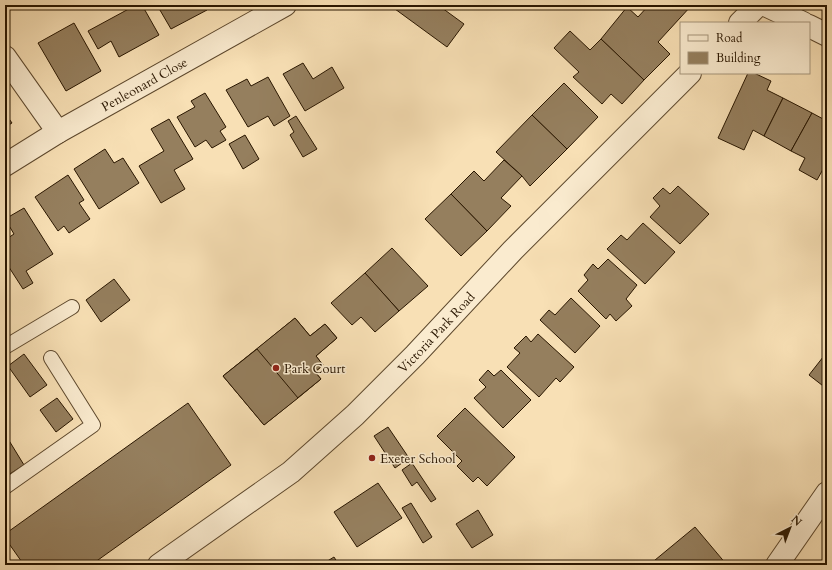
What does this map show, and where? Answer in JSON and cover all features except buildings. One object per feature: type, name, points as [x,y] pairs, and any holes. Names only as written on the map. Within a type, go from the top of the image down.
[{"type":"street","name":"Penleonard Close","points":[[5,165],[58,132],[285,5]]},
{"type":"street","points":[[742,22],[771,6],[801,22]]},
{"type":"street","points":[[810,26],[827,35]]},
{"type":"street","points":[[5,58],[58,132]]},
{"type":"street","name":"Victoria Park Road","points":[[158,565],[291,472],[355,415],[415,355],[513,250],[689,74]]},
{"type":"street","points":[[777,565],[827,493]]},
{"type":"lane","points":[[5,347],[72,306]]},
{"type":"lane","points":[[5,486],[93,424],[51,358]]},
{"type":"place","name":"Park Court","points":[[276,368]]},
{"type":"place","name":"Exeter School","points":[[372,458]]}]
